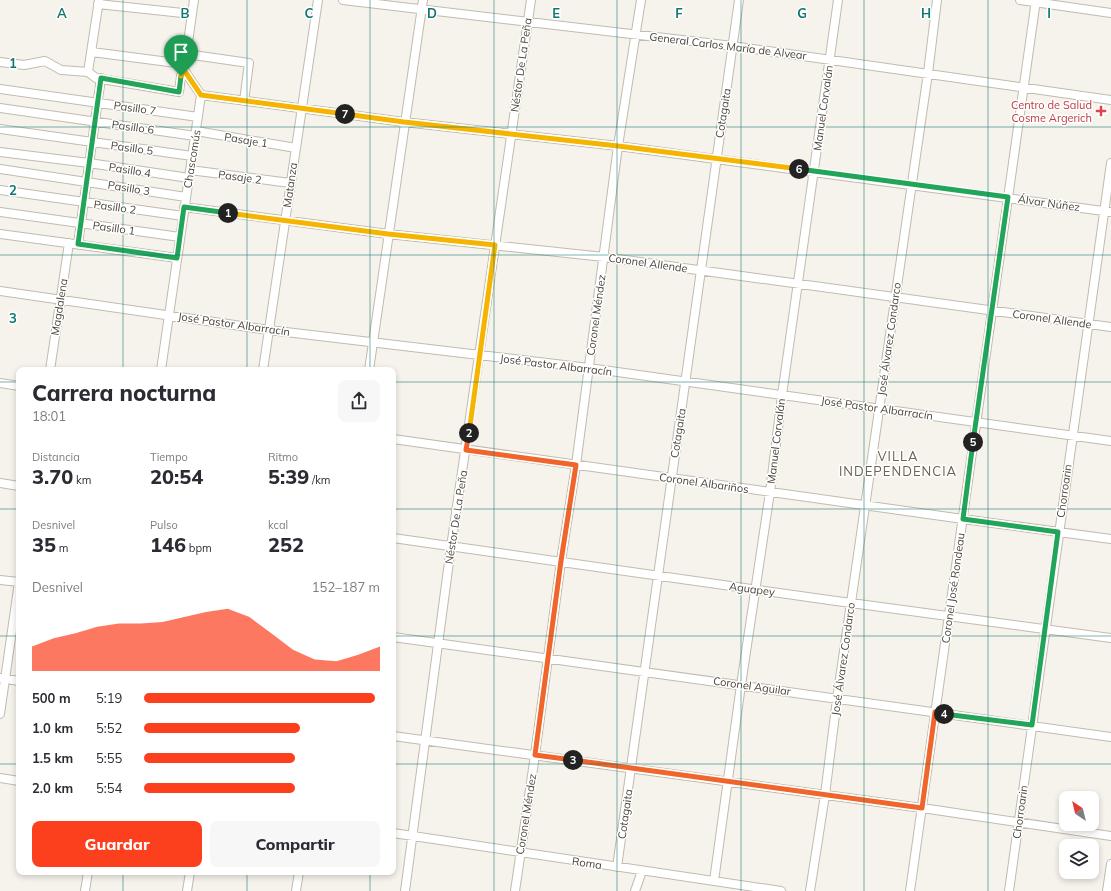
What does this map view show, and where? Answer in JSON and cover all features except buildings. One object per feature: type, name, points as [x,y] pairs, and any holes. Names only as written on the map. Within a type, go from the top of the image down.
[{"type":"street","points":[[0,62],[24,65],[45,61],[61,70],[88,72],[96,78],[179,92],[194,0]]},
{"type":"street","name":"Matanza","points":[[263,367],[318,0]]},
{"type":"street","name":"General Carlos María de Alvear","points":[[343,0],[733,46],[1111,100]]},
{"type":"street","points":[[369,367],[423,0]]},
{"type":"street","name":"Néstor De La Peña","points":[[404,891],[413,836],[451,546],[531,0]]},
{"type":"street","name":"Coronel Méndez","points":[[515,891],[561,561],[576,465],[618,146],[641,0]]},
{"type":"street","name":"Cotagaita","points":[[617,867],[739,0]]},
{"type":"street","name":"Manuel Corvalán","points":[[714,881],[727,782],[770,492],[782,395],[838,0]]},
{"type":"street","name":"José Álvarez Condarco","points":[[810,891],[825,795],[837,699],[894,297],[928,73],[937,0]]},
{"type":"street","points":[[1020,0],[1111,13]]},
{"type":"street","name":"Coronel José Rondeau","points":[[910,891],[1035,1]]},
{"type":"street","points":[[88,72],[99,2],[192,14]]},
{"type":"street","points":[[92,52],[184,67],[201,95]]},
{"type":"street","points":[[186,54],[249,63],[244,101]]},
{"type":"street","name":"Magdalena","points":[[50,367],[60,300],[73,244],[80,224],[84,202],[101,78]]},
{"type":"street","name":"Pasillo 7","points":[[0,89],[198,117]]},
{"type":"street","name":"Álvar Núñez","points":[[201,95],[404,122],[618,146],[1107,211]]},
{"type":"street","name":"Chascomús","points":[[161,367],[201,95]]},
{"type":"street","name":"Pasillo 6","points":[[0,108],[95,122],[196,134]]},
{"type":"street","name":"Pasillo 5","points":[[0,129],[192,156]]},
{"type":"street","name":"Pasaje 1","points":[[196,134],[296,148]]},
{"type":"street","name":"Pasillo 4","points":[[0,152],[89,163],[189,178]]},
{"type":"street","name":"Chorroarin","points":[[1009,891],[1058,532],[1088,324],[1107,211],[1111,163]]},
{"type":"street","name":"Pasillo 3","points":[[0,169],[186,197]]},
{"type":"street","name":"Pasaje 2","points":[[190,170],[290,183]]},
{"type":"street","name":"Pasillo 2","points":[[0,190],[183,216]]},
{"type":"street","name":"Coronel Allende","points":[[184,207],[388,234],[604,257],[1111,327]]},
{"type":"street","name":"Pasillo 1","points":[[0,212],[180,237]]},
{"type":"street","points":[[0,234],[177,258]]},
{"type":"street","name":"José Pastor Albarracín","points":[[0,291],[269,330],[589,368],[1111,441]]},
{"type":"street","points":[[0,383],[16,386]]},
{"type":"street","name":"Coronel Albariños","points":[[396,439],[865,504],[963,519],[1111,538]]},
{"type":"street","points":[[0,483],[16,486]]},
{"type":"street","name":"Aguapey","points":[[396,538],[1111,638]]},
{"type":"street","points":[[0,580],[16,582]]},
{"type":"street","points":[[0,714],[2,679],[16,599]]},
{"type":"street","name":"Coronel Aguilar","points":[[396,637],[1111,737]]},
{"type":"street","points":[[2,679],[16,681]]},
{"type":"street","points":[[396,736],[922,808],[1111,836]]},
{"type":"street","points":[[0,778],[16,781]]},
{"type":"street","name":"Roma","points":[[396,833],[766,890],[781,891]]},
{"type":"street","points":[[1107,891],[1111,864]]},
{"type":"street","points":[[635,891],[642,871]]},
{"type":"street","points":[[85,891],[88,875]]},
{"type":"street","points":[[187,891],[190,875]]},
{"type":"street","points":[[296,891],[299,875]]},
{"type":"place","name":"Centro de Salud Cosme Argerich","points":[[1101,111]]},
{"type":"district","name":"VILLA INDEPENDENCIA","points":[[898,464]]},
{"type":"route","points":[[184,70],[201,95],[404,122],[618,146],[1008,197],[963,519],[1058,532],[1032,725],[935,712],[922,808],[535,755],[561,561],[576,465],[466,450],[495,245],[388,234],[184,207],[177,258],[78,244],[101,78],[179,92],[181,76],[184,70]]}]
